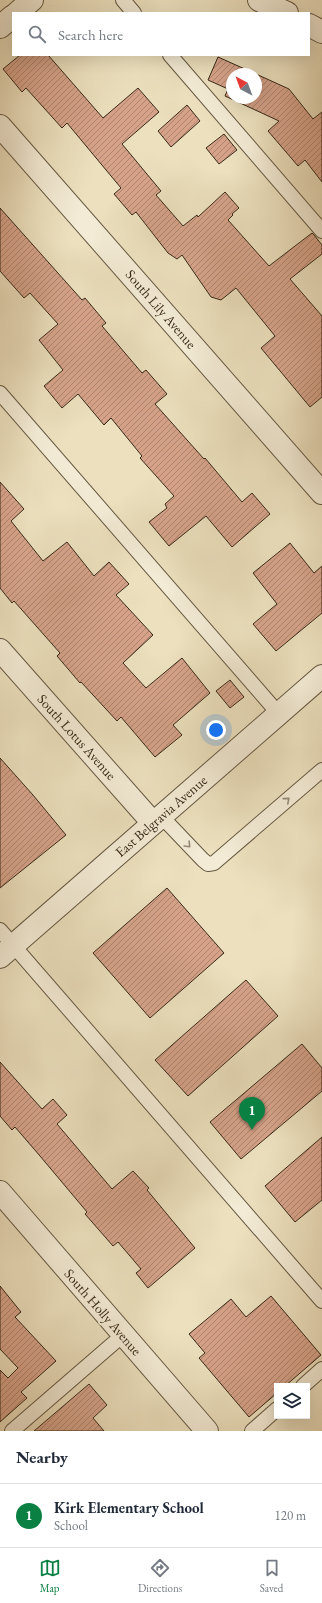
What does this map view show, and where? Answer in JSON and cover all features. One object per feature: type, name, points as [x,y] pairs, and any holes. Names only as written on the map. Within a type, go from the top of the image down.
[{"type":"street","points":[[17,12],[32,0]]},
{"type":"street","points":[[260,0],[285,12]]},
{"type":"street","points":[[0,27],[12,17]]},
{"type":"street","points":[[310,26],[322,32]]},
{"type":"street","name":"South Lily Avenue","points":[[0,126],[322,493]]},
{"type":"street","name":"South Lotus Avenue","points":[[0,650],[157,819]]},
{"type":"street","name":"East Belgravia Avenue","points":[[4,944],[157,819],[322,676]]},
{"type":"street","name":"South Holly Avenue","points":[[0,1192],[207,1431]]},
{"type":"lane","points":[[123,0],[133,12]]},
{"type":"lane","points":[[171,56],[322,231]]},
{"type":"lane","points":[[0,393],[278,714]]},
{"type":"lane","points":[[157,819],[208,864],[214,863],[322,770]]},
{"type":"lane","points":[[4,944],[322,1302]]},
{"type":"lane","points":[[12,1431],[123,1335]]},
{"type":"lane","points":[[306,1383],[322,1369]]},
{"type":"lane","points":[[252,1431],[274,1412]]},
{"type":"building","points":[[19,56],[49,56],[103,118],[138,88],[159,112],[122,144],[161,191],[156,195],[183,226],[197,215],[198,217],[225,192],[239,208],[228,220],[269,266],[312,233],[314,235],[322,245],[322,254],[290,279],[322,316],[322,397],[310,407],[261,348],[275,336],[236,288],[221,300],[211,297],[182,255],[177,259],[168,253],[136,212],[132,215],[114,194],[121,188],[67,123],[62,128],[26,88],[22,92],[3,69]]},
{"type":"building","points":[[218,57],[243,68],[226,68],[226,88],[208,80]]},
{"type":"building","points":[[262,77],[289,89],[313,119],[322,112],[322,182],[305,160],[298,166],[268,131],[279,121],[242,104],[262,104]]},
{"type":"building","points":[[187,105],[200,121],[171,147],[158,131]]},
{"type":"building","points":[[224,134],[237,150],[219,164],[206,148]]},
{"type":"building","points":[[0,208],[82,300],[85,298],[106,323],[102,326],[142,373],[146,370],[167,394],[155,404],[204,459],[205,458],[242,502],[252,493],[270,514],[232,547],[206,516],[169,546],[149,522],[167,508],[165,504],[174,496],[140,458],[142,456],[111,418],[104,425],[78,394],[62,408],[44,386],[63,370],[39,340],[58,324],[30,293],[24,298],[0,271]]},
{"type":"building","points":[[0,482],[24,509],[11,521],[43,561],[67,542],[94,576],[109,562],[129,584],[116,595],[153,635],[123,663],[146,688],[182,658],[210,693],[173,725],[182,735],[155,757],[121,717],[117,721],[81,682],[80,683],[57,656],[60,653],[14,601],[12,603],[0,588]]},
{"type":"building","points":[[290,543],[314,573],[322,566],[322,613],[276,651],[253,624],[277,604],[253,573]]},
{"type":"building","points":[[230,680],[244,697],[230,708],[216,691]]},
{"type":"building","points":[[0,758],[66,835],[0,888]]},
{"type":"building","points":[[167,888],[224,953],[150,1018],[93,953]]},
{"type":"building","points":[[246,980],[278,1016],[188,1096],[155,1060]]},
{"type":"building","points":[[302,1044],[322,1068],[322,1091],[241,1159],[210,1122]]},
{"type":"building","points":[[0,1062],[42,1109],[53,1099],[67,1115],[57,1124],[112,1189],[133,1171],[149,1188],[147,1190],[195,1248],[148,1288],[136,1273],[141,1269],[118,1242],[113,1246],[85,1214],[87,1212],[15,1127],[12,1130],[0,1116]]},
{"type":"building","points":[[322,1137],[322,1200],[295,1222],[265,1186]]},
{"type":"building","points":[[0,1286],[21,1312],[15,1317],[56,1361],[21,1392],[27,1398],[0,1422],[0,1370],[8,1378],[18,1368],[0,1349]]},
{"type":"building","points":[[271,1296],[321,1355],[288,1383],[274,1383],[274,1396],[249,1417],[199,1358],[205,1353],[189,1334],[231,1299],[246,1317]]},
{"type":"building","points":[[89,1384],[107,1405],[93,1418],[104,1431],[34,1431]]},
{"type":"place","name":"Kirk Elementary School","points":[[252,1130]]}]
